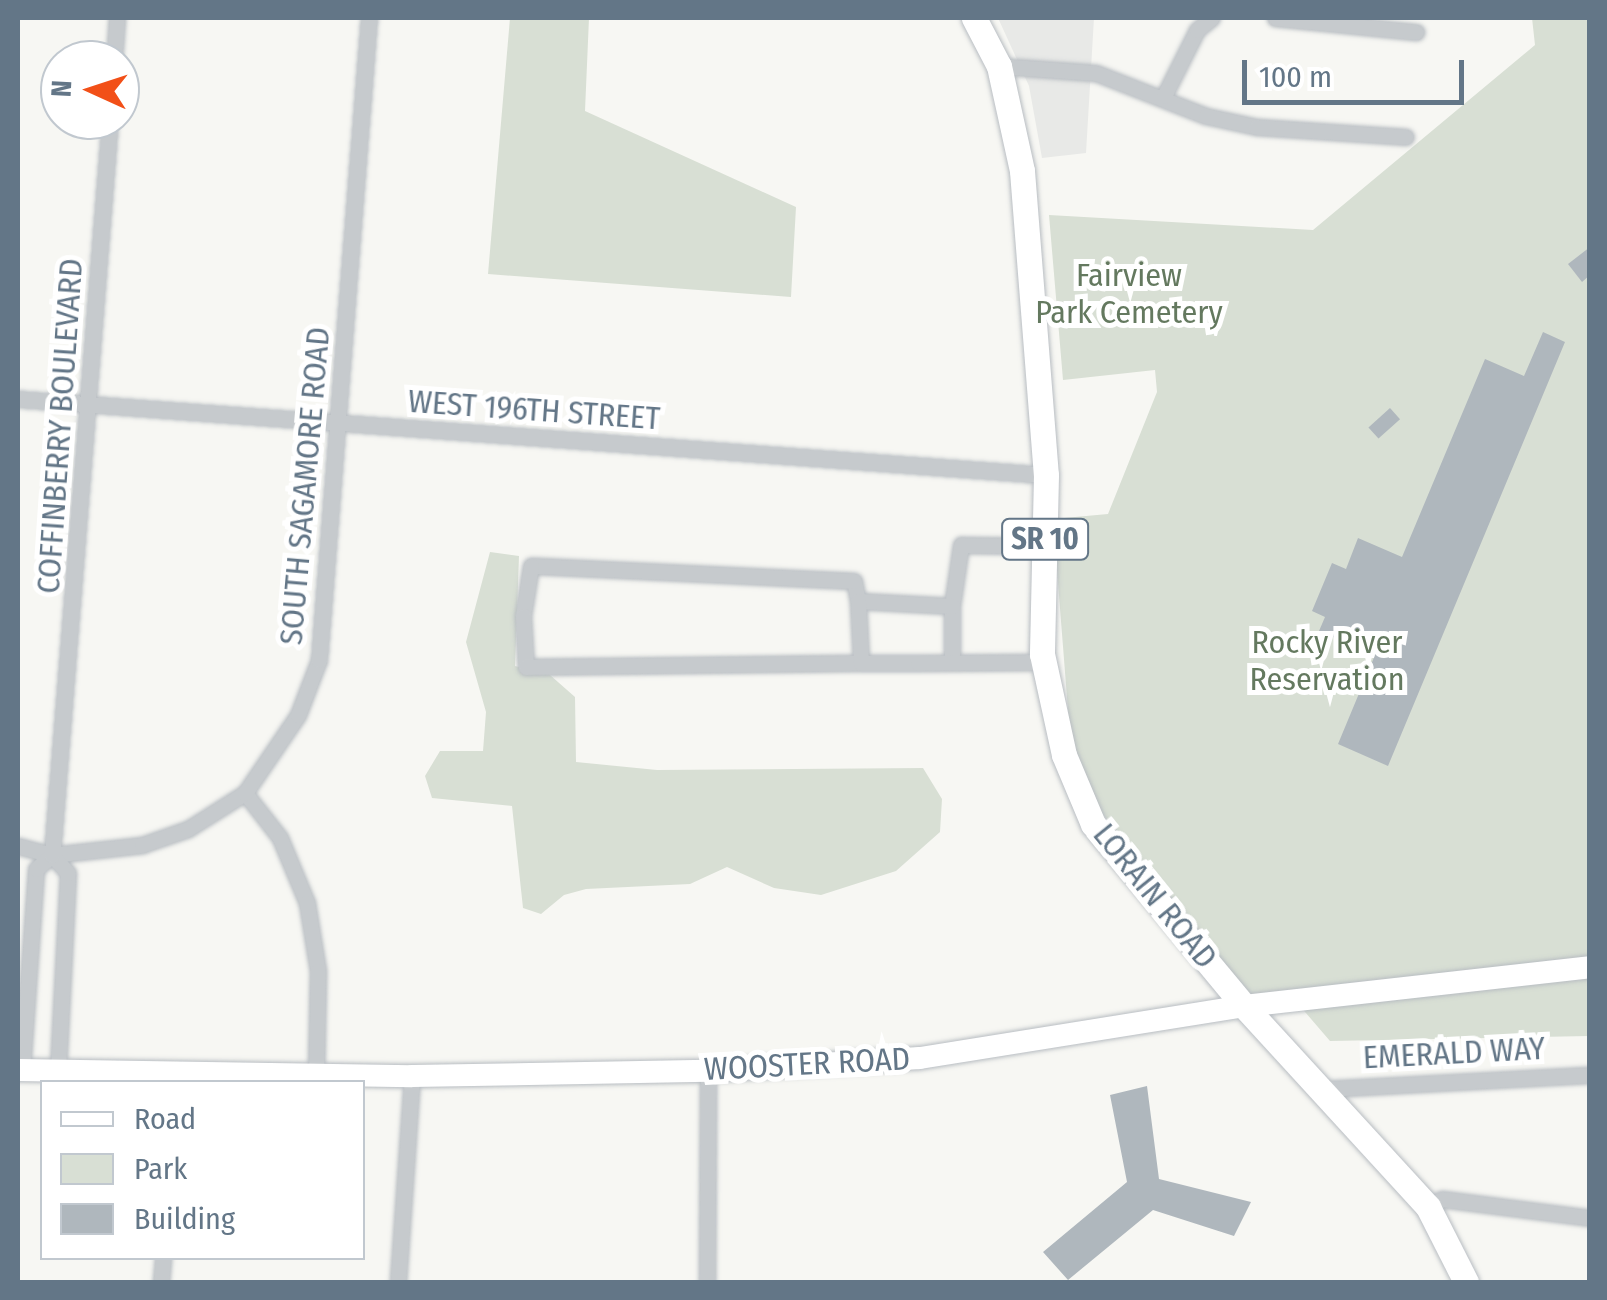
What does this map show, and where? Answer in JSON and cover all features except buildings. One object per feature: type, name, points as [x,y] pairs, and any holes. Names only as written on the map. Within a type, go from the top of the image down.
[{"type":"main road","name":"LORAIN ROAD","points":[[974,18],[999,66],[1022,171],[1046,475],[1044,662],[1062,749],[1092,824],[1244,1006],[1428,1208],[1466,1282]]},
{"type":"main road","name":"WOOSTER ROAD","points":[[20,1070],[176,1077],[412,1076],[708,1071],[920,1058],[1244,1006],[1590,967]]},
{"type":"street","name":"SOUTH SAGAMORE ROAD","points":[[52,856],[142,845],[188,830],[245,792],[298,715],[319,660],[369,18]]},
{"type":"street","points":[[1164,96],[1197,30],[1212,18]]},
{"type":"street","points":[[1275,18],[1416,32]]},
{"type":"street","points":[[999,66],[1096,73],[1164,96],[1206,116],[1257,127],[1406,137]]},
{"type":"street","name":"COFFINBERRY BOULEVARD","points":[[58,1070],[68,874],[52,856],[109,140]]},
{"type":"street","name":"WEST 196TH STREET","points":[[18,400],[1046,475]]},
{"type":"street","points":[[952,662],[952,606],[962,544],[1044,546]]},
{"type":"street","points":[[861,662],[854,580],[531,566],[523,616],[526,667],[1044,662]]},
{"type":"street","points":[[858,601],[952,606]]},
{"type":"street","points":[[245,792],[280,838],[306,903],[318,970],[316,1075]]},
{"type":"street","points":[[18,846],[52,856]]},
{"type":"street","name":"COFFINBERRY BOULEVARD","points":[[20,1070],[36,868],[52,856]]},
{"type":"street","points":[[706,1282],[708,1071]]},
{"type":"street","name":"EMERALD WAY","points":[[1322,1089],[1590,1074]]},
{"type":"street","points":[[398,1282],[412,1076]]},
{"type":"street","points":[[1428,1208],[1442,1199],[1590,1218]]},
{"type":"shaded area","points":[[998,18],[1094,18],[1086,153],[1042,158],[1029,86]]},
{"type":"green space","points":[[510,18],[589,18],[585,111],[796,207],[791,297],[488,274]]},
{"type":"green space","name":"Rocky River Reservation","points":[[1532,18],[1589,18],[1589,1036],[1330,1041],[1293,998],[1244,1004],[1073,774],[1053,519],[1108,514],[1157,392],[1155,370],[1063,380],[1049,215],[1313,230],[1535,45]]},
{"type":"green space","points":[[490,552],[519,556],[515,666],[550,675],[575,697],[576,762],[657,770],[923,768],[942,799],[940,832],[896,871],[821,895],[774,888],[727,867],[690,884],[586,889],[564,895],[541,914],[523,908],[512,806],[432,798],[425,776],[440,751],[483,751],[486,712],[466,642]]},
{"type":"park label","name":"Fairview Park Cemetery","points":[[1129,294]]}]
